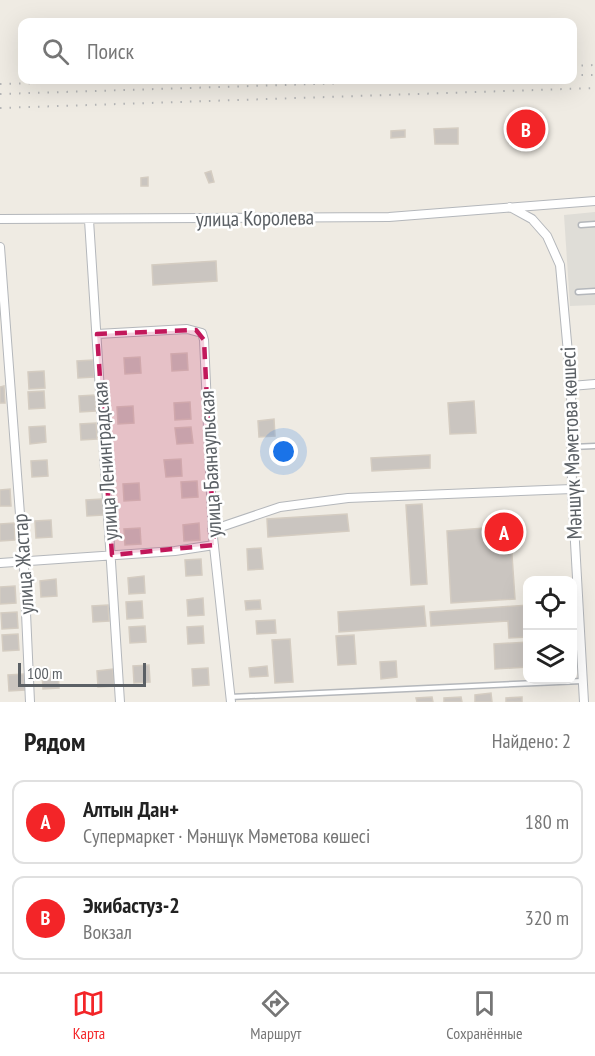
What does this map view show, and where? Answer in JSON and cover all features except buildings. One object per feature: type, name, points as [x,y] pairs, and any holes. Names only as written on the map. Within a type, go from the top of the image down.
[{"type":"street","name":"улица Королева","points":[[0,219],[389,217],[595,201]]},
{"type":"street","name":"Мәншүк Мәметова көшесі","points":[[509,206],[532,219],[547,236],[560,265],[571,386],[572,489],[584,702]]},
{"type":"street","name":"улица Ленинградская","points":[[89,220],[120,702]]},
{"type":"street","name":"улица Жастар","points":[[0,247],[23,561],[30,702]]},
{"type":"street","name":"улица Баянаульская","points":[[97,334],[187,329],[202,333],[212,530],[230,699]]},
{"type":"street","points":[[571,386],[595,384]]},
{"type":"street","points":[[212,530],[264,512],[315,501],[572,489]]},
{"type":"street","points":[[0,563],[175,551],[214,545]]},
{"type":"lane","points":[[581,225],[595,224]]},
{"type":"lane","points":[[578,292],[595,291]]},
{"type":"lane","points":[[572,447],[595,446]]},
{"type":"lane","points":[[230,699],[583,681]]},
{"type":"highlighted area","points":[[196,330],[204,340],[214,545],[112,555],[97,334]]},
{"type":"shaded area","points":[[595,212],[595,305],[570,306],[564,215]]},
{"type":"railway","points":[[577,66],[595,65]]},
{"type":"railway","points":[[577,75],[595,75]]},
{"type":"railway","points":[[0,84],[18,84]]},
{"type":"railway","points":[[0,94],[314,84]]},
{"type":"railway","points":[[0,108],[595,88]]},
{"type":"place","name":"Экибастуз-2","points":[[526,129]]},
{"type":"place","name":"Алтын Дан+","points":[[504,532]]}]
